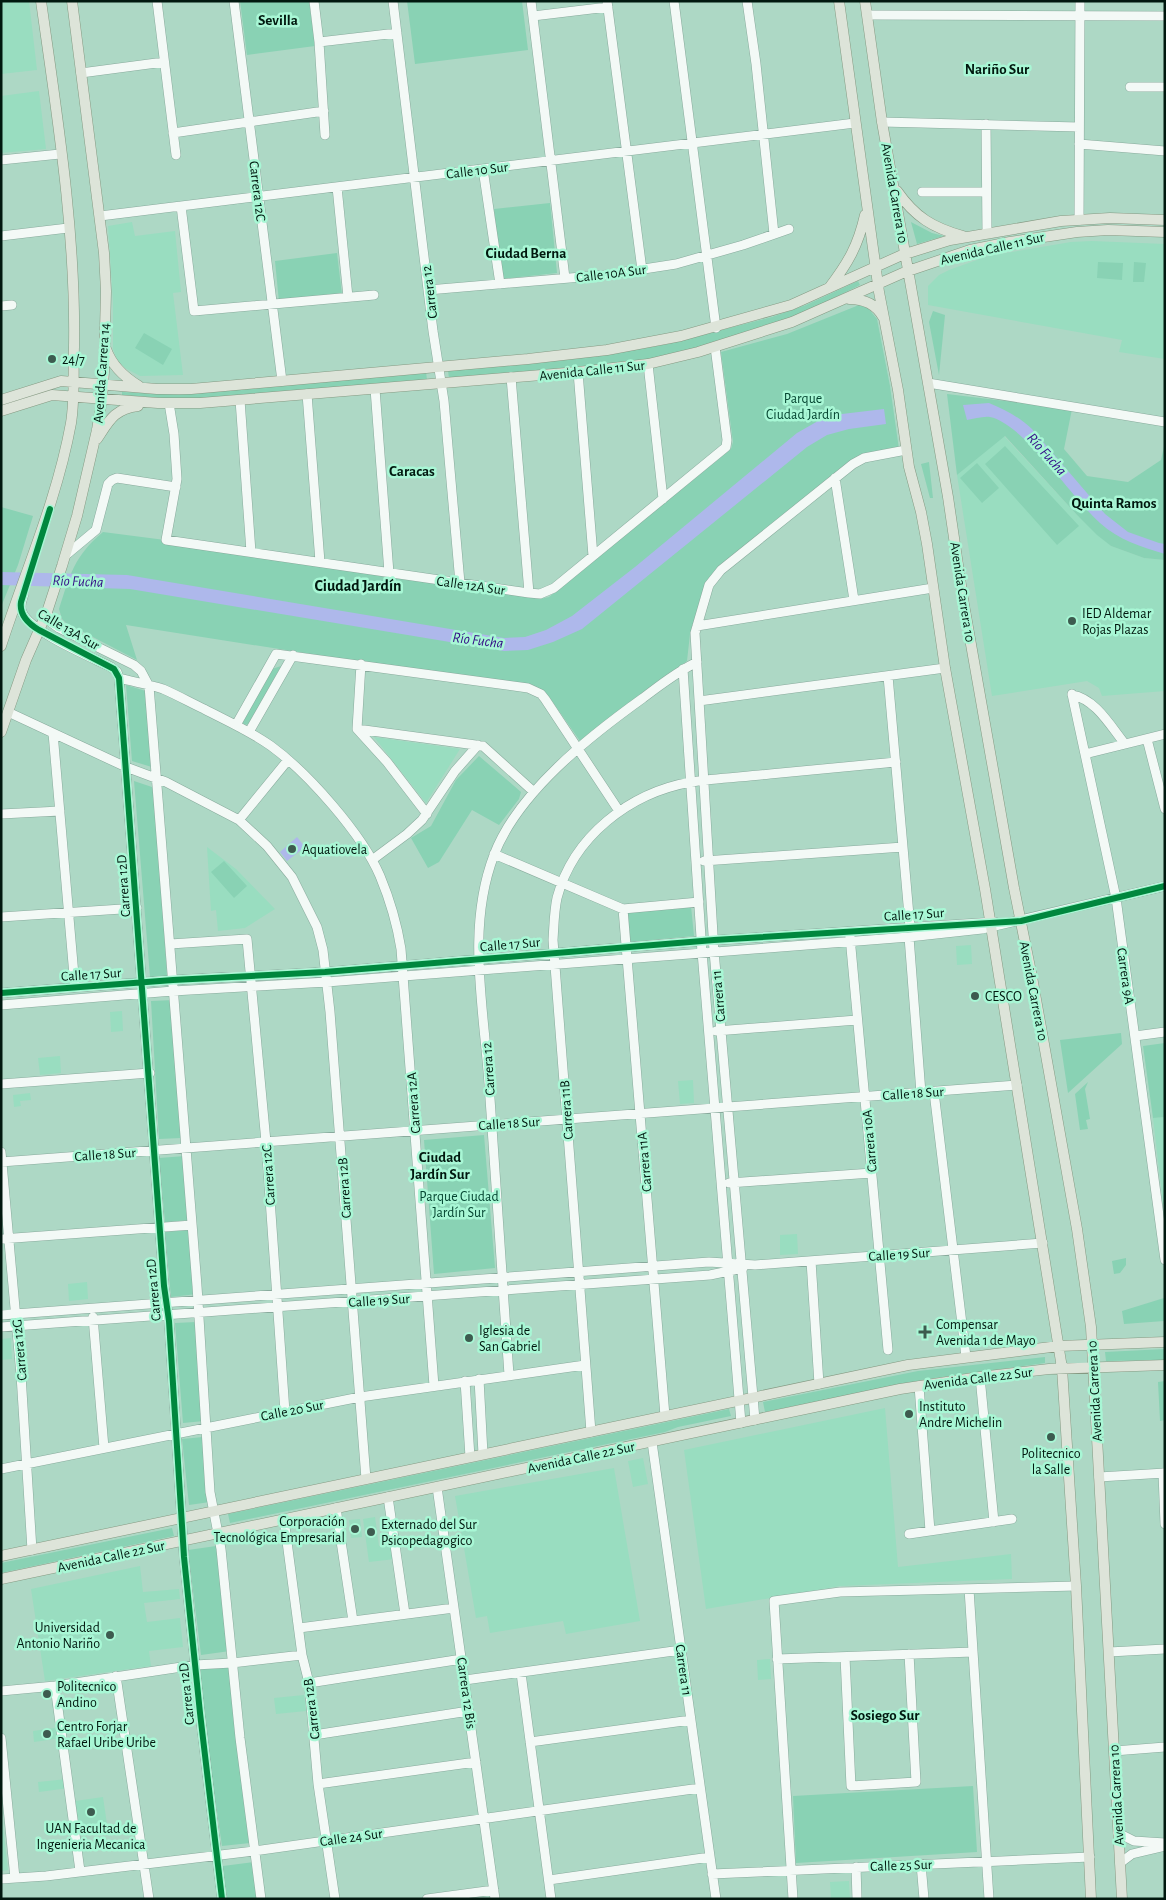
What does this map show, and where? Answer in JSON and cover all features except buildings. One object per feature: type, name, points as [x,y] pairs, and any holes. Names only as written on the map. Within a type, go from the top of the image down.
[{"type":"main road","name":"Avenida Carrera 14","points":[[1,646],[22,592],[50,509],[71,422],[74,311],[68,228],[41,1]]},
{"type":"main road","name":"Avenida Carrera 14","points":[[1,732],[47,612],[66,555],[94,444],[102,400],[106,271],[72,1]]},
{"type":"main road","name":"Avenida Carrera 10","points":[[839,1],[875,267],[898,390],[906,450],[921,512],[945,668],[991,925],[1062,1368],[1076,1586],[1091,1899]]},
{"type":"main road","name":"Avenida Carrera 10","points":[[865,1],[882,122],[909,271],[976,672],[1077,1229],[1092,1345],[1122,1899]]},
{"type":"main road","points":[[894,188],[918,217],[945,230],[967,236]]},
{"type":"main road","points":[[828,289],[852,256],[861,232],[867,206]]},
{"type":"main road","name":"Avenida Calle 11 Sur","points":[[1,400],[61,381],[142,388],[191,389],[528,359],[607,350],[716,328],[791,305],[906,254],[967,236],[1079,220],[1128,218],[1165,220]]},
{"type":"main road","name":"Avenida Calle 11 Sur","points":[[1,411],[47,396],[158,403],[240,400],[578,372],[648,364],[715,347],[792,322],[909,271],[970,250],[1047,235],[1108,230],[1165,232]]},
{"type":"main road","points":[[846,299],[860,299],[870,303],[877,308],[884,319]]},
{"type":"main road","points":[[105,347],[110,360],[120,372],[142,388]]},
{"type":"main road","points":[[94,444],[109,421],[122,410],[158,403]]},
{"type":"main road","name":"Avenida Calle 22 Sur","points":[[1,1556],[908,1365],[1059,1346],[1165,1342]]},
{"type":"main road","name":"Avenida Calle 22 Sur","points":[[1,1579],[919,1386],[1062,1368],[1165,1365]]},
{"type":"street","points":[[158,1],[176,155]]},
{"type":"street","name":"Carrera 12C","points":[[234,1],[282,381]]},
{"type":"street","points":[[314,1],[319,42],[325,135]]},
{"type":"street","name":"Carrera 12","points":[[393,1],[441,383],[460,583]]},
{"type":"street","points":[[531,1],[566,278]]},
{"type":"street","points":[[674,1],[716,328]]},
{"type":"street","points":[[747,1],[774,234]]},
{"type":"street","points":[[1079,220],[1080,1]]},
{"type":"street","points":[[533,16],[608,4],[642,270]]},
{"type":"street","points":[[868,15],[1165,16]]},
{"type":"street","points":[[319,42],[397,32]]},
{"type":"street","points":[[80,73],[164,62]]},
{"type":"street","points":[[1130,87],[1165,88]]},
{"type":"street","points":[[173,133],[324,111]]},
{"type":"street","points":[[882,122],[1079,127]]},
{"type":"street","name":"Calle 10 Sur","points":[[100,216],[855,123]]},
{"type":"street","points":[[986,124],[986,233]]},
{"type":"street","points":[[1079,144],[1165,152]]},
{"type":"street","points":[[1,160],[60,154]]},
{"type":"street","points":[[483,169],[500,284]]},
{"type":"street","points":[[337,187],[348,297]]},
{"type":"street","points":[[922,192],[986,192]]},
{"type":"street","points":[[180,206],[194,311],[374,295]]},
{"type":"street","points":[[1,236],[68,228]]},
{"type":"street","name":"Calle 10A Sur","points":[[428,290],[642,270],[706,256],[789,229]]},
{"type":"street","points":[[1,306],[12,304]]},
{"type":"street","name":"Calle 12A Sur","points":[[176,487],[166,540],[540,594],[548,591],[593,556],[726,447],[728,440],[715,347]]},
{"type":"street","points":[[648,364],[663,499]]},
{"type":"street","points":[[578,372],[593,556]]},
{"type":"street","points":[[510,377],[529,593]]},
{"type":"street","points":[[928,383],[1165,422]]},
{"type":"street","points":[[375,389],[389,573]]},
{"type":"street","points":[[307,394],[320,562]]},
{"type":"street","points":[[240,400],[251,552]]},
{"type":"street","points":[[66,555],[96,530],[108,484],[112,480],[117,478],[176,487],[175,444],[169,403]]},
{"type":"street","points":[[854,600],[835,478],[864,458],[906,450]]},
{"type":"street","name":"Carrera 11","points":[[755,1420],[714,951],[697,662],[694,640],[709,585],[716,575],[835,478]]},
{"type":"street","points":[[697,626],[932,588]]},
{"type":"street","name":"Calle 13A Sur","points":[[22,592],[20,606],[22,612],[32,625],[39,630],[111,667],[117,672],[119,678],[164,690],[236,725],[288,760],[329,801],[371,858]]},
{"type":"street","name":"Calle 13A Sur","points":[[47,612],[52,623],[59,628],[134,665],[141,671],[149,686]]},
{"type":"street","points":[[236,725],[276,654],[528,688],[541,694],[545,699],[619,811]]},
{"type":"street","points":[[249,732],[293,655]]},
{"type":"street","name":"Carrera 12","points":[[509,1375],[479,959],[480,906],[486,879],[502,836],[534,792],[578,748],[626,710],[683,669],[697,662]]},
{"type":"street","points":[[361,664],[357,729],[387,762],[427,814]]},
{"type":"street","points":[[699,701],[945,668]]},
{"type":"street","name":"Carrera 11","points":[[683,669],[698,902],[741,1423]]},
{"type":"street","points":[[888,676],[910,927]]},
{"type":"street","name":"Carrera 12D","points":[[119,678],[182,1517],[195,1665],[222,1899]]},
{"type":"street","points":[[149,686],[158,778],[198,1301],[210,1492],[218,1533],[261,1899]]},
{"type":"street","name":"Carrera 9A","points":[[1125,744],[1092,705],[1082,697],[1072,694],[1116,898],[1165,1260]]},
{"type":"street","name":"Carrera 12B","points":[[8,712],[126,767],[158,778],[239,820],[281,862],[305,900],[321,940],[327,982],[366,1479]]},
{"type":"street","points":[[357,729],[478,745],[487,748],[534,792]]},
{"type":"street","points":[[53,733],[75,987]]},
{"type":"street","points":[[1085,754],[1165,734]]},
{"type":"street","points":[[1147,739],[1165,810]]},
{"type":"street","points":[[371,858],[416,827],[427,814],[455,770],[478,745]]},
{"type":"street","points":[[239,820],[288,760]]},
{"type":"street","name":"Carrera 11B","points":[[591,1432],[555,964],[554,920],[557,899],[562,883],[577,855],[609,819],[619,811],[649,795],[690,782],[896,762]]},
{"type":"street","points":[[1,814],[60,811]]},
{"type":"street","points":[[696,861],[903,847]]},
{"type":"street","points":[[494,854],[623,909],[698,902]]},
{"type":"street","name":"Carrera 12A","points":[[371,858],[392,907],[403,965],[434,1386]]},
{"type":"street","name":"Calle 17 Sur","points":[[1,1005],[909,937],[1021,921],[1165,886]]},
{"type":"street","points":[[1,917],[137,908]]},
{"type":"street","name":"Carrera 11A","points":[[623,909],[665,1416]]},
{"type":"street","name":"Calle 17 Sur","points":[[1,993],[172,980],[325,972],[714,940],[910,927],[991,925]]},
{"type":"street","name":"Carrera 10A","points":[[849,931],[888,1350]]},
{"type":"street","points":[[909,937],[921,1093]]},
{"type":"street","name":"Carrera 12C","points":[[170,944],[247,939],[252,976],[266,1142],[285,1412]]},
{"type":"street","points":[[708,1032],[857,1020]]},
{"type":"street","points":[[1135,1036],[1165,1032]]},
{"type":"street","points":[[1,1084],[150,1073]]},
{"type":"street","name":"Calle 18 Sur","points":[[2,1162],[1017,1086]]},
{"type":"street","points":[[934,1092],[966,1357]]},
{"type":"street","name":"Carrera 12G","points":[[1,1152],[5,1239],[16,1314],[32,1550]]},
{"type":"street","points":[[721,1184],[872,1173]]},
{"type":"street","points":[[5,1239],[192,1225]]},
{"type":"street","name":"Calle 19 Sur","points":[[1,1315],[708,1262],[728,1267],[1043,1244]]},
{"type":"street","points":[[811,1261],[820,1384]]},
{"type":"street","name":"Calle 19 Sur","points":[[1,1327],[710,1276],[728,1267]]},
{"type":"street","points":[[93,1308],[104,1448]]},
{"type":"street","name":"Calle 20 Sur","points":[[1,1469],[360,1397],[585,1364]]},
{"type":"street","points":[[980,1377],[994,1522]]},
{"type":"street","points":[[479,1379],[483,1454]]},
{"type":"street","points":[[465,1381],[470,1457]]},
{"type":"street","points":[[919,1386],[930,1531]]},
{"type":"street","name":"Carrera 11","points":[[652,1442],[716,1899]]},
{"type":"street","points":[[1099,1476],[1164,1473],[1165,1524]]},
{"type":"street","name":"Carrera 12 Bis","points":[[437,1487],[495,1895]]},
{"type":"street","points":[[388,1497],[405,1614]]},
{"type":"street","points":[[336,1508],[352,1621]]},
{"type":"street","name":"Carrera 12B","points":[[284,1519],[302,1654],[309,1683],[318,1784],[335,1899]]},
{"type":"street","points":[[909,1534],[1012,1519]]},
{"type":"street","points":[[793,1899],[774,1601],[840,1592],[1076,1586]]},
{"type":"street","points":[[969,1589],[989,1899]]},
{"type":"street","points":[[299,1628],[454,1608]]},
{"type":"street","points":[[465,1680],[681,1650]]},
{"type":"street","points":[[1108,1652],[1165,1650]]},
{"type":"street","points":[[777,1659],[973,1652]]},
{"type":"street","points":[[1,1691],[55,1686],[195,1665],[232,1664],[302,1654]]},
{"type":"street","points":[[844,1657],[851,1786],[916,1782],[909,1654]]},
{"type":"street","points":[[309,1683],[462,1658]]},
{"type":"street","points":[[520,1673],[551,1899]]},
{"type":"street","points":[[116,1676],[149,1899]]},
{"type":"street","points":[[55,1686],[80,1871]]},
{"type":"street","points":[[314,1735],[470,1711]]},
{"type":"street","points":[[530,1742],[691,1720]]},
{"type":"street","points":[[1,1738],[15,1878]]},
{"type":"street","points":[[1114,1751],[1165,1747]]},
{"type":"street","points":[[318,1784],[476,1762]]},
{"type":"street","name":"Calle 24 Sur","points":[[1,1879],[254,1851],[700,1788]]},
{"type":"street","points":[[1118,1833],[1134,1841],[1165,1844]]},
{"type":"street","points":[[1120,1863],[1132,1854],[1165,1844]]},
{"type":"street","points":[[549,1880],[710,1857]]},
{"type":"street","name":"Calle 25 Sur","points":[[712,1874],[1090,1857]]},
{"type":"street","points":[[921,1864],[924,1899]]},
{"type":"street","points":[[856,1867],[857,1899]]},
{"type":"street","points":[[427,1899],[495,1895]]},
{"type":"shaded area","points":[[1,1],[29,1],[37,70],[1,74]]},
{"type":"shaded area","points":[[39,91],[46,149],[1,153],[1,96]]},
{"type":"shaded area","points":[[132,222],[135,236],[175,231],[181,292],[173,293],[183,375],[140,376],[125,368],[117,360],[113,349],[113,301],[108,226]]},
{"type":"shaded area","points":[[1071,242],[1165,244],[1165,359],[1119,352],[1122,340],[928,305],[928,286],[939,275],[949,270],[988,256]]},
{"type":"shaded area","name":"IED Aldemar Rojas Plazas","points":[[1004,436],[1077,515],[1111,546],[1144,558],[1165,560],[1165,691],[1102,696],[1099,688],[1087,681],[992,696],[957,475]]},
{"type":"shaded area","points":[[374,737],[460,749],[426,803]]},
{"type":"shaded area","points":[[207,847],[236,869],[275,909],[245,928],[218,931],[216,910],[211,911]]},
{"type":"shaded area","points":[[971,945],[972,964],[957,965],[956,946]]},
{"type":"shaded area","points":[[122,1011],[123,1031],[111,1032],[110,1012]]},
{"type":"shaded area","points":[[60,1056],[61,1073],[40,1075],[38,1058]]},
{"type":"shaded area","points":[[693,1080],[694,1103],[680,1104],[678,1081]]},
{"type":"shaded area","points":[[30,1093],[31,1100],[20,1101],[21,1106],[14,1107],[13,1095]]},
{"type":"shaded area","points":[[1165,1117],[1165,1204],[1163,1204],[1153,1118]]},
{"type":"shaded area","points":[[797,1234],[798,1254],[780,1255],[780,1235]]},
{"type":"shaded area","points":[[87,1282],[88,1299],[69,1301],[68,1284]]},
{"type":"shaded area","points":[[11,1338],[12,1359],[1,1360],[1,1339]]},
{"type":"shaded area","points":[[885,1408],[898,1567],[1011,1554],[1012,1579],[840,1586],[706,1609],[684,1450]]},
{"type":"shaded area","points":[[643,1458],[648,1484],[633,1487],[628,1461]]},
{"type":"shaded area","points":[[614,1468],[640,1621],[566,1634],[563,1621],[490,1633],[487,1616],[476,1618],[455,1496]]},
{"type":"shaded area","name":"Externado del Sur Psicopedagogico","points":[[375,1517],[379,1546],[394,1545],[395,1559],[369,1562],[363,1519]]},
{"type":"shaded area","name":"Corporación Tecnológica Empresarial","points":[[360,1519],[362,1537],[351,1538],[349,1520]]},
{"type":"shaded area","name":"Universidad Antonio Nariño","points":[[140,1566],[143,1592],[179,1589],[180,1599],[144,1603],[147,1622],[180,1618],[183,1647],[149,1651],[151,1666],[45,1681],[31,1589]]},
{"type":"shaded area","points":[[770,1659],[771,1679],[758,1680],[757,1660]]},
{"type":"shaded area","points":[[304,1695],[306,1711],[276,1714],[274,1698]]},
{"type":"shaded area","name":"Centro Forjar Rafael Uribe Uribe","points":[[61,1727],[62,1738],[34,1742],[33,1731]]},
{"type":"shaded area","points":[[67,1779],[69,1788],[39,1792],[38,1782]]},
{"type":"shaded area","name":"UAN Facultad de Ingenieria Mecanica","points":[[103,1797],[107,1824],[79,1828],[75,1801]]},
{"type":"shaded area","points":[[1,1810],[8,1870],[1,1871]]},
{"type":"shaded area","points":[[849,1881],[850,1899],[831,1899],[830,1882]]},
{"type":"green space","points":[[240,1],[309,1],[315,46],[247,55]]},
{"type":"green space","points":[[407,1],[522,1],[528,50],[415,64]]},
{"type":"green space","points":[[550,203],[557,273],[502,279],[494,209]]},
{"type":"green space","points":[[911,222],[932,233],[944,236],[917,244]]},
{"type":"green space","points":[[337,253],[342,295],[279,302],[275,261]]},
{"type":"green space","points":[[1098,262],[1123,263],[1122,280],[1097,278]]},
{"type":"green space","points":[[1134,262],[1146,263],[1144,282],[1133,282]]},
{"type":"green space","points":[[858,281],[860,285],[792,319],[718,342],[642,361],[449,379],[448,370],[600,356],[668,344],[772,317],[806,305]]},
{"type":"green space","name":"Parque Ciudad Jardín","points":[[859,305],[868,308],[877,319],[890,386],[899,449],[870,454],[715,573],[690,634],[687,661],[580,741],[550,698],[540,690],[126,625],[137,660],[66,623],[62,619],[59,609],[74,567],[85,549],[103,532],[540,599],[549,597],[731,449],[733,442],[721,352],[787,334]]},
{"type":"green space","points":[[933,311],[945,315],[939,375],[929,322]]},
{"type":"green space","points":[[144,333],[172,349],[163,365],[135,348]]},
{"type":"green space","points":[[426,372],[427,380],[236,398],[178,399],[122,395],[122,392],[179,395]]},
{"type":"green space","points":[[947,394],[1072,409],[1064,449],[1087,476],[1128,482],[1161,460],[1165,442],[1165,560],[1144,558],[1111,546],[1077,515],[1005,436],[957,475]]},
{"type":"green space","points":[[1005,446],[1079,526],[1057,545],[985,464]]},
{"type":"green space","points":[[929,462],[933,498],[930,498],[921,464]]},
{"type":"green space","points":[[977,463],[999,488],[982,503],[960,478]]},
{"type":"green space","points":[[1,507],[33,516],[18,565],[1,607]]},
{"type":"green space","points":[[281,666],[249,724],[244,725],[242,720],[272,669]]},
{"type":"green space","points":[[126,685],[149,692],[155,768],[132,761]]},
{"type":"green space","points":[[479,756],[521,792],[519,799],[499,825],[472,810],[439,862],[428,868],[411,838],[431,826],[456,780]]},
{"type":"green space","points":[[134,781],[155,788],[167,977],[150,977]]},
{"type":"green space","points":[[224,861],[247,886],[234,898],[211,872]]},
{"type":"green space","points":[[691,906],[694,936],[630,942],[627,913]]},
{"type":"green space","points":[[174,1000],[181,1138],[159,1139],[151,1001]]},
{"type":"green space","points":[[1121,1033],[1122,1044],[1068,1093],[1060,1040]]},
{"type":"green space","points":[[1165,1043],[1165,1117],[1153,1118],[1143,1046]]},
{"type":"green space","points":[[1088,1082],[1085,1089],[1090,1119],[1086,1120],[1088,1129],[1080,1130],[1075,1094]]},
{"type":"green space","name":"Parque Ciudad Jardín Sur","points":[[484,1135],[495,1268],[434,1274],[424,1140]]},
{"type":"green space","points":[[185,1156],[191,1220],[165,1222],[159,1158]]},
{"type":"green space","points":[[191,1230],[197,1294],[171,1297],[165,1232]]},
{"type":"green space","points":[[1126,1258],[1126,1265],[1120,1273],[1114,1274],[1112,1261]]},
{"type":"green space","points":[[1164,1298],[1164,1321],[1124,1324],[1122,1311]]},
{"type":"green space","points":[[196,1322],[204,1421],[183,1423],[175,1323]]},
{"type":"green space","points":[[1165,1349],[1165,1360],[1106,1361],[1105,1352]]},
{"type":"green space","points":[[1045,1357],[1045,1363],[927,1379],[765,1412],[763,1402],[918,1371]]},
{"type":"green space","points":[[1165,1381],[1165,1420],[1160,1421],[1158,1382]]},
{"type":"green space","points":[[729,1409],[731,1416],[678,1427],[665,1432],[230,1523],[228,1514]]},
{"type":"green space","points":[[203,1437],[210,1502],[189,1505],[182,1439]]},
{"type":"green space","points":[[172,1528],[174,1536],[1,1573],[1,1563]]},
{"type":"green space","points":[[216,1546],[230,1651],[201,1655],[188,1550]]},
{"type":"green space","points":[[229,1667],[250,1843],[222,1846],[196,1669]]},
{"type":"green space","points":[[973,1786],[977,1852],[796,1863],[793,1796]]},
{"type":"green space","points":[[254,1862],[258,1899],[227,1899],[223,1866]]},
{"type":"water","name":"Río Fucha","points":[[989,403],[1012,414],[1032,429],[1105,514],[1128,532],[1165,544],[1165,554],[1147,549],[1107,529],[1089,512],[1047,463],[1018,433],[990,417],[967,420],[963,405]]},
{"type":"water","name":"Río Fucha","points":[[884,409],[886,424],[849,429],[827,435],[807,447],[582,629],[553,642],[528,650],[504,651],[130,589],[1,585],[1,572],[127,575],[504,638],[525,637],[546,630],[572,616],[635,567],[797,433],[818,421],[842,414]]},
{"type":"water","name":"Aquatiovela","points":[[297,837],[305,847],[287,861],[280,852]]},
{"type":"cycle path","points":[[50,509],[21,602],[23,615],[28,622],[39,630],[114,669],[119,678],[164,1286],[169,1321],[184,1557],[222,1899]]},
{"type":"cycle path","points":[[1,993],[173,980],[325,972],[714,940],[1021,921],[1165,886]]},
{"type":"place","name":"24/7","points":[[52,359]]},
{"type":"place","name":"IED Aldemar Rojas Plazas","points":[[1072,621]]},
{"type":"place","name":"Aquatiovela","points":[[292,849]]},
{"type":"place","name":"CESCO","points":[[975,996]]},
{"type":"place","name":"Compensar Avenida 1 de Mayo","points":[[925,1332]]},
{"type":"place","name":"Iglesia de San Gabriel","points":[[469,1338]]},
{"type":"place","name":"Instituto Andre Michelin","points":[[909,1414]]},
{"type":"place","name":"Politecnico la Salle","points":[[1051,1437]]},
{"type":"place","name":"Corporación Tecnológica Empresarial","points":[[355,1529]]},
{"type":"place","name":"Externado del Sur Psicopedagogico","points":[[371,1532]]},
{"type":"place","name":"Universidad Antonio Nariño","points":[[110,1635]]},
{"type":"place","name":"Politecnico Andino","points":[[47,1694]]},
{"type":"place","name":"Centro Forjar Rafael Uribe Uribe","points":[[47,1734]]},
{"type":"place","name":"UAN Facultad de Ingenieria Mecanica","points":[[91,1812]]},
{"type":"district","name":"Sevilla","points":[[278,20]]},
{"type":"district","name":"Nariño Sur","points":[[997,69]]},
{"type":"district","name":"Ciudad Berna","points":[[526,253]]},
{"type":"district","name":"Caracas","points":[[412,471]]},
{"type":"district","name":"Quinta Ramos","points":[[1114,503]]},
{"type":"district","name":"Ciudad Jardín","points":[[358,585]]},
{"type":"district","name":"Ciudad Jardín Sur","points":[[440,1166]]},
{"type":"district","name":"Sosiego Sur","points":[[885,1715]]}]
